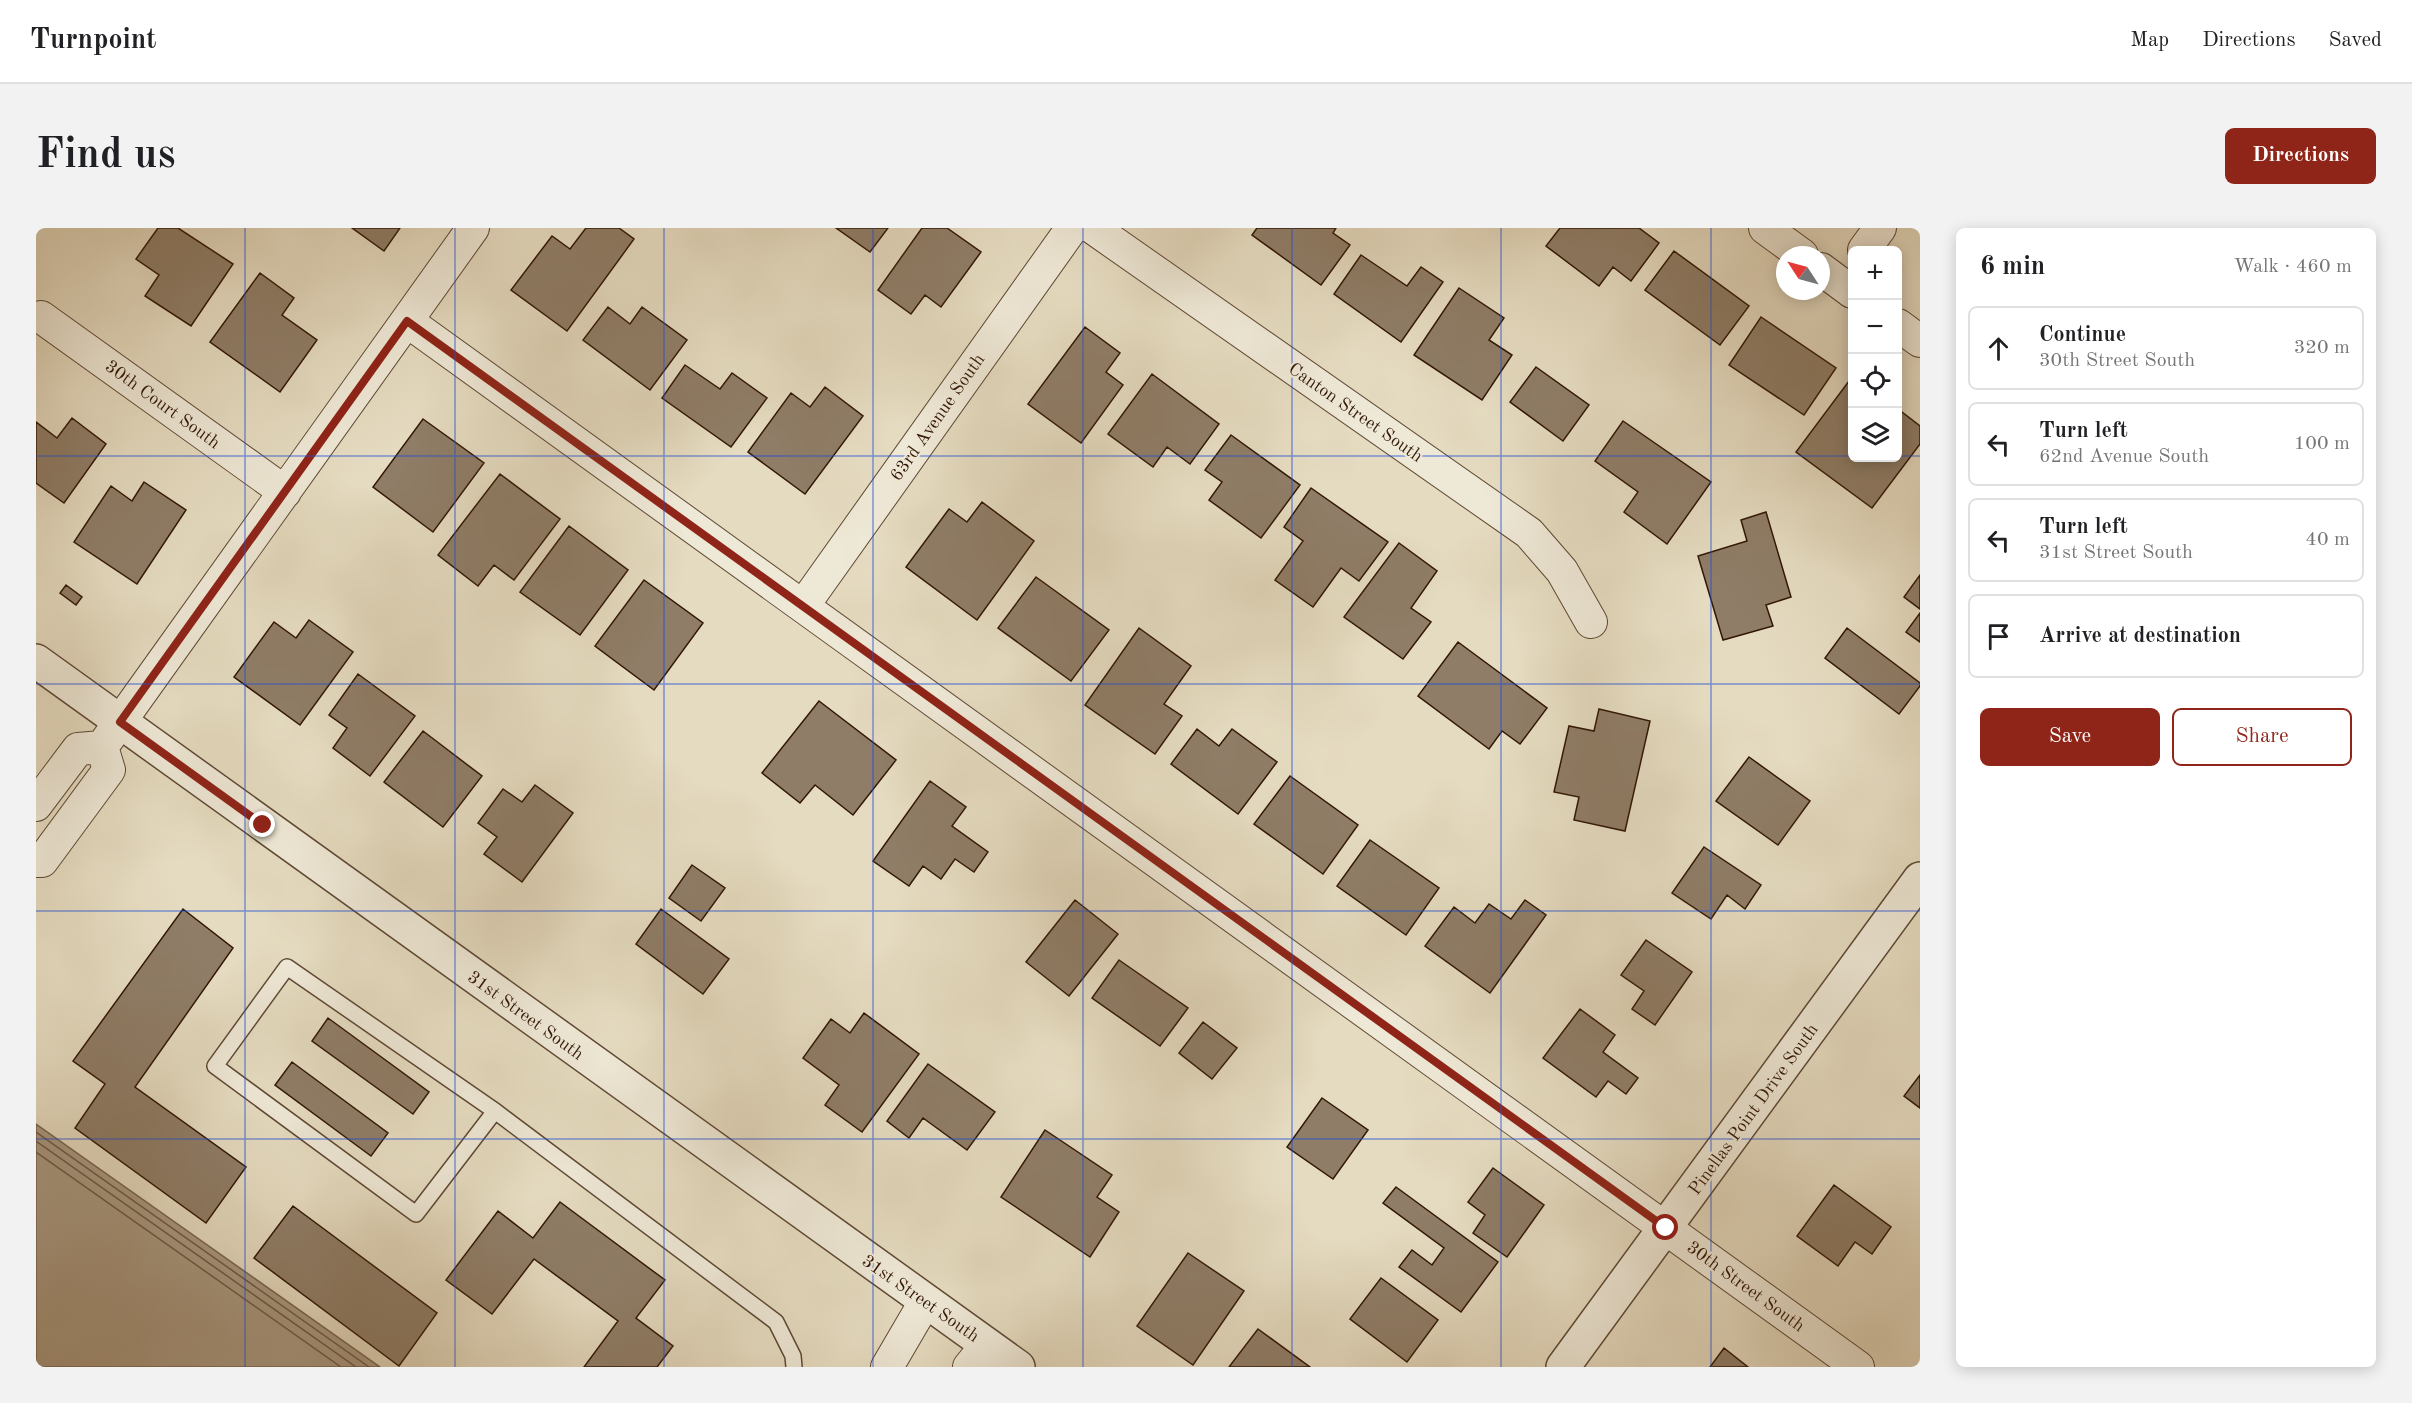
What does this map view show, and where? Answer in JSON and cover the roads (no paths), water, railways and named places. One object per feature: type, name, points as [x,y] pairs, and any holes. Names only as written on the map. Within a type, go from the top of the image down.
[{"type":"street","points":[[36,804],[78,749],[111,734],[473,228]]},
{"type":"street","name":"63rd Avenue South","points":[[803,606],[1071,228]]},
{"type":"street","name":"Canton Street South","points":[[1093,228],[1529,533],[1562,571],[1591,622]]},
{"type":"street","points":[[1765,228],[1790,246]]},
{"type":"street","points":[[1867,246],[1880,228]]},
{"type":"street","name":"30th Court South","points":[[41,317],[285,492]]},
{"type":"street","name":"30th Street South","points":[[407,321],[1858,1367]]},
{"type":"street","points":[[1902,328],[1920,341]]},
{"type":"street","name":"31st Street South","points":[[36,661],[111,734],[925,1302],[978,1356],[1018,1367]]},
{"type":"street","points":[[36,861],[42,861],[109,771],[111,734]]},
{"type":"street","name":"Pinellas Point Drive South","points":[[1563,1367],[1920,879]]},
{"type":"street","points":[[887,1367],[925,1302]]},
{"type":"lane","points":[[495,1112],[416,1214],[215,1066],[287,967],[495,1112],[776,1322],[793,1356],[794,1367]]},
{"type":"water","points":[[36,1124],[380,1367],[36,1367]]}]
